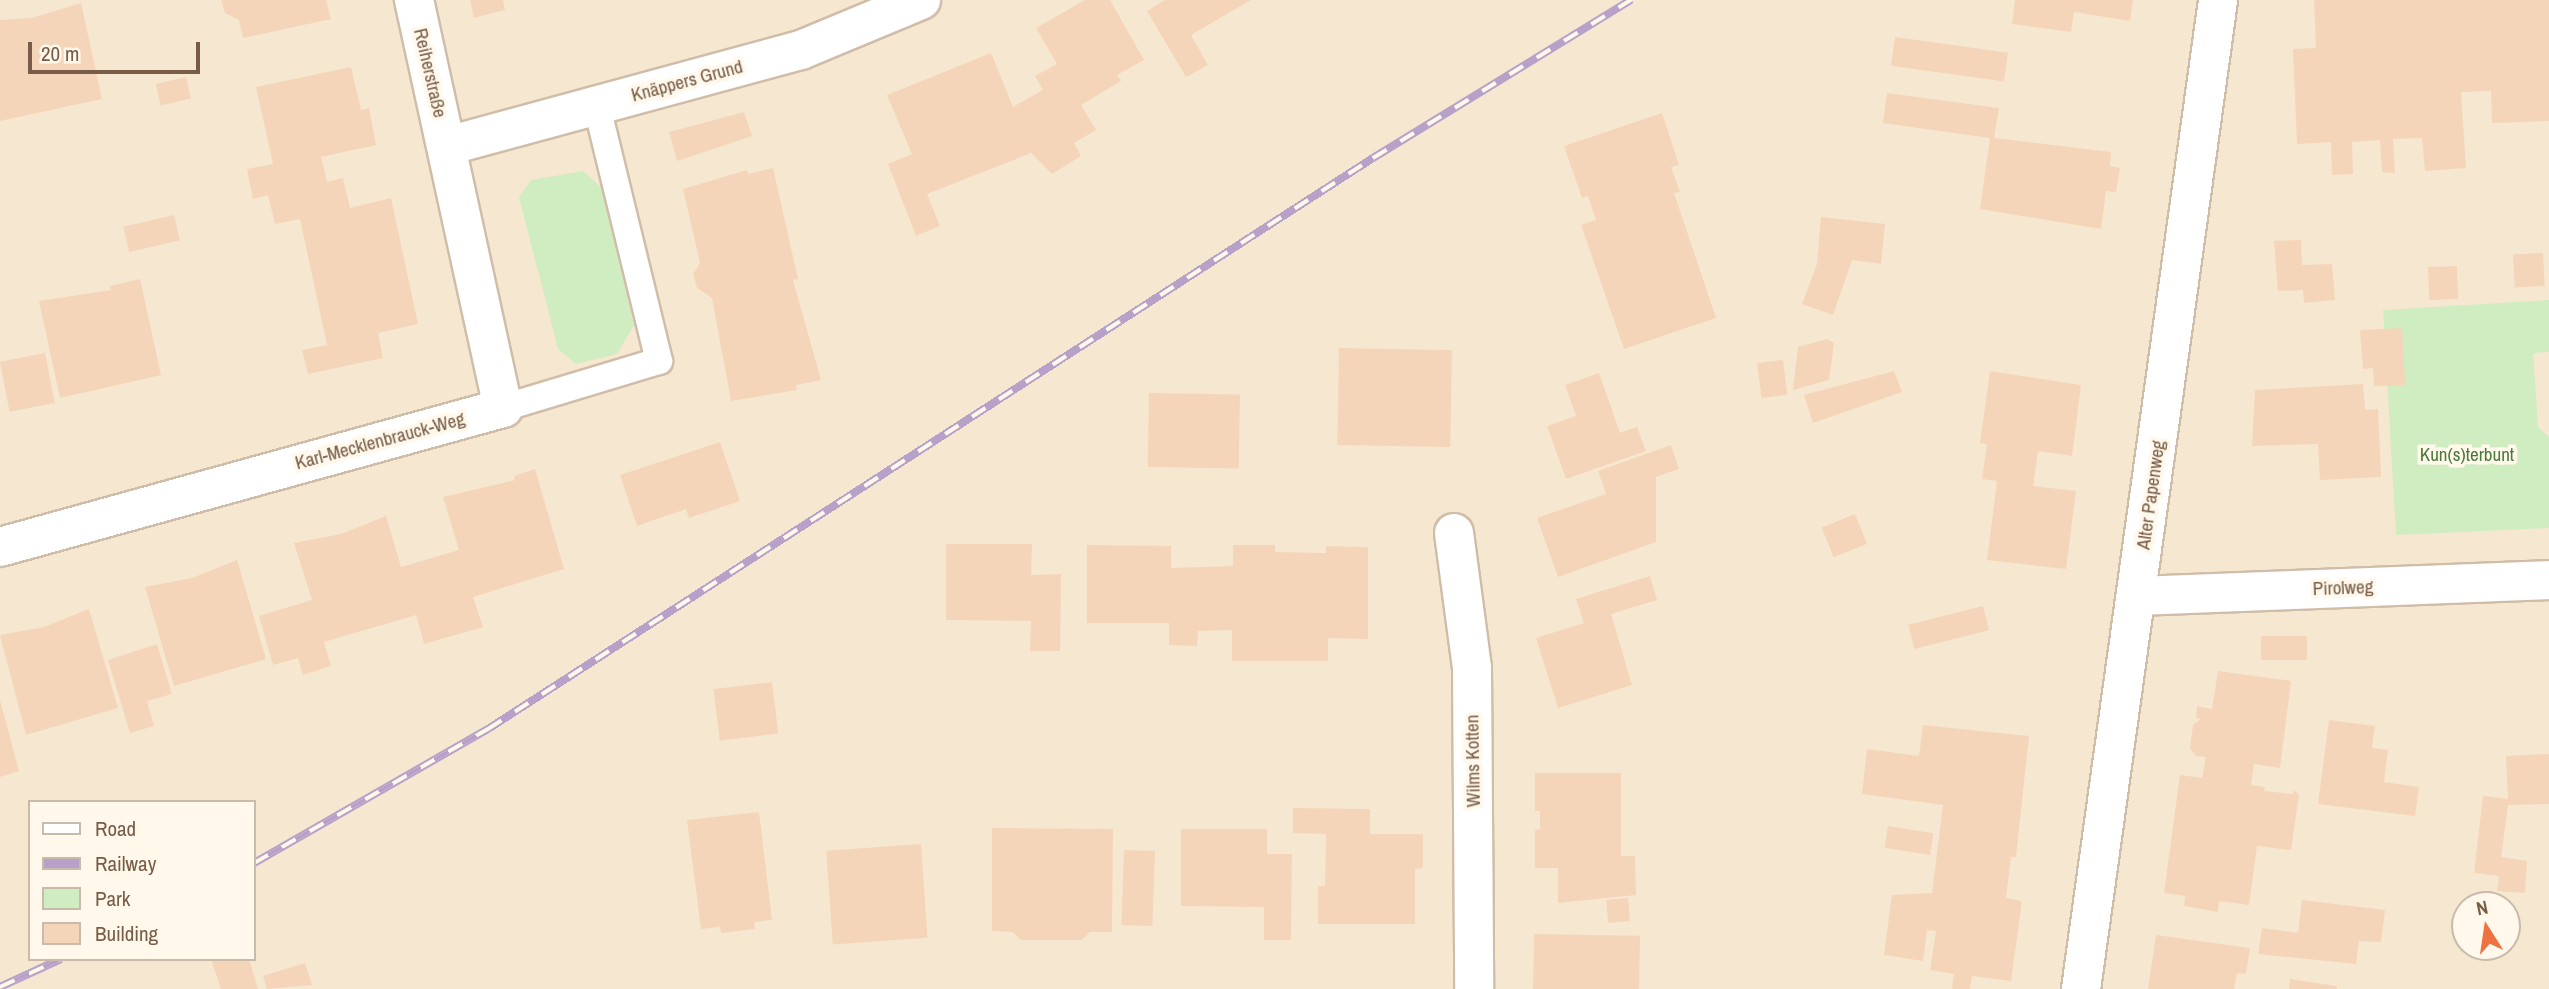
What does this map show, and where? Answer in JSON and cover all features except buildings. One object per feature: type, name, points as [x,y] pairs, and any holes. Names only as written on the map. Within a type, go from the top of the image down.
[{"type":"street","name":"Reiherstraße","points":[[414,0],[447,146]]},
{"type":"street","name":"Knäppers Grund","points":[[447,146],[802,50],[921,0]]},
{"type":"street","name":"Alter Papenweg","points":[[2081,989],[2218,0]]},
{"type":"street","points":[[447,146],[503,408]]},
{"type":"street","name":"Karl-Mecklenbrauck-Weg","points":[[0,547],[503,408]]},
{"type":"street","name":"Wilms Kotten","points":[[1454,533],[1472,668],[1474,989]]},
{"type":"street","name":"Pirolweg","points":[[2137,596],[2549,580]]},
{"type":"lane","points":[[503,408],[659,361],[597,106]]},
{"type":"shaded area","points":[[0,0],[2549,0],[2549,989],[0,989]]},
{"type":"green space","points":[[583,171],[602,188],[634,325],[617,354],[576,364],[558,349],[519,197],[531,180]]},
{"type":"green space","name":"Kun(s)terbunt","points":[[2549,300],[2549,352],[2533,353],[2538,427],[2549,437],[2549,528],[2396,535],[2383,310]]},
{"type":"railway","points":[[256,862],[488,729],[1373,158],[1631,0]]},
{"type":"railway","points":[[0,987],[57,961]]}]
